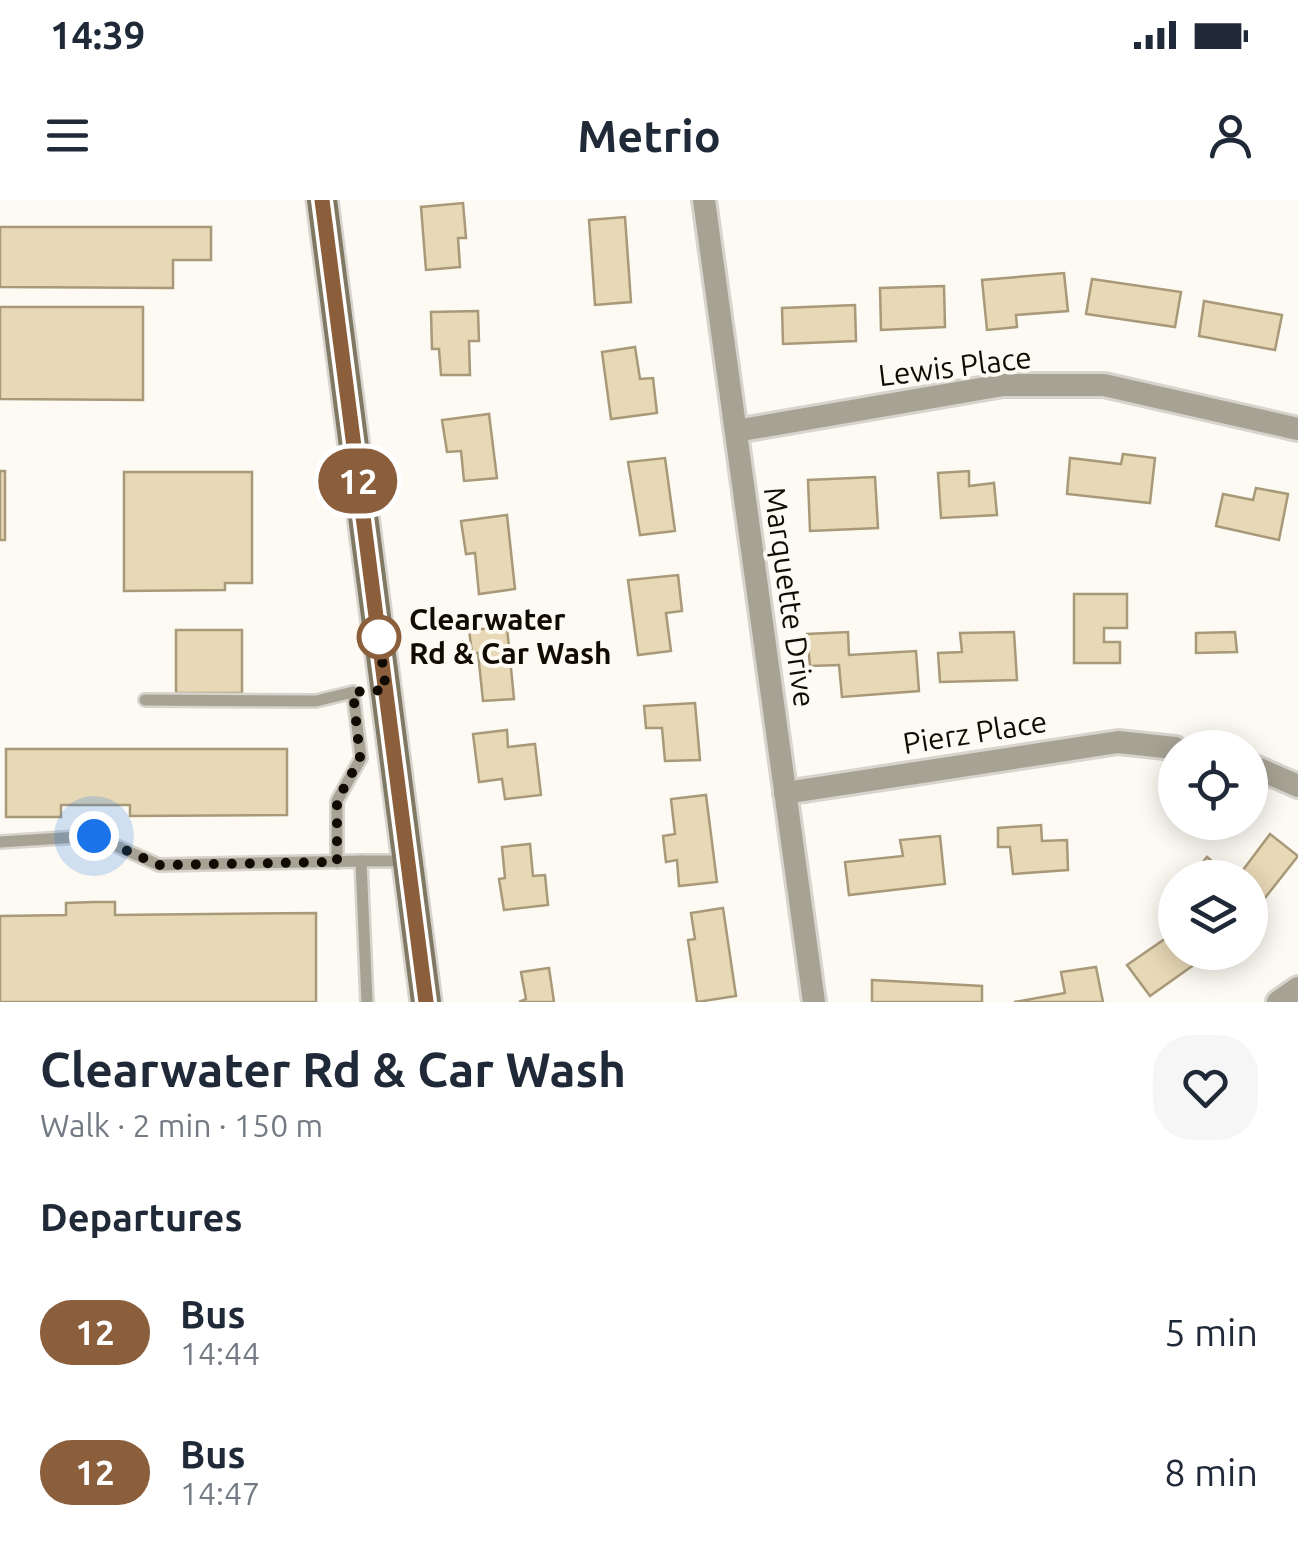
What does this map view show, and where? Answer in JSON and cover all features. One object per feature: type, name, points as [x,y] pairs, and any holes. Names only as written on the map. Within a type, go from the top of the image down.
[{"type":"street","points":[[322,200],[426,1002]]},
{"type":"street","name":"Marquette Drive","points":[[704,200],[814,1002]]},
{"type":"street","name":"Lewis Place","points":[[736,431],[1003,385],[1104,385],[1298,429]]},
{"type":"street","name":"Pierz Place","points":[[785,792],[1118,742],[1158,746]]},
{"type":"street","points":[[1268,773],[1298,786]]},
{"type":"street","points":[[1278,1002],[1298,988]]},
{"type":"lane","points":[[146,700],[316,700],[386,690]]},
{"type":"lane","points":[[337,862],[337,801],[360,758],[353,692]]},
{"type":"lane","points":[[0,842],[94,836],[159,865],[408,861]]},
{"type":"lane","points":[[362,861],[367,1002]]},
{"type":"building","points":[[463,203],[466,238],[458,238],[460,267],[426,270],[421,207]]},
{"type":"building","points":[[625,217],[631,302],[595,305],[589,220]]},
{"type":"building","points":[[0,227],[211,227],[211,260],[173,260],[173,288],[0,287]]},
{"type":"building","points":[[1064,273],[1068,311],[1016,315],[1017,327],[987,330],[982,280]]},
{"type":"building","points":[[1092,279],[1181,292],[1175,327],[1086,314]]},
{"type":"building","points":[[944,286],[945,327],[881,330],[880,288]]},
{"type":"building","points":[[1204,301],[1282,315],[1275,350],[1199,336]]},
{"type":"building","points":[[855,305],[856,341],[783,344],[782,308]]},
{"type":"building","points":[[0,307],[143,307],[143,400],[0,399]]},
{"type":"building","points":[[478,311],[479,341],[469,341],[470,375],[441,375],[439,349],[432,349],[431,312]]},
{"type":"building","points":[[635,347],[640,379],[653,378],[657,413],[611,419],[602,352]]},
{"type":"building","points":[[489,414],[497,478],[464,481],[461,451],[447,452],[442,420]]},
{"type":"building","points":[[1123,454],[1155,458],[1150,503],[1067,494],[1070,458],[1121,464]]},
{"type":"building","points":[[665,458],[675,531],[640,535],[628,462]]},
{"type":"building","points":[[0,471],[5,471],[5,540],[0,540]]},
{"type":"building","points":[[969,471],[969,486],[994,483],[997,515],[941,518],[938,473]]},
{"type":"building","points":[[124,472],[252,472],[252,583],[225,583],[225,590],[124,591]]},
{"type":"building","points":[[875,477],[878,528],[810,531],[808,480]]},
{"type":"building","points":[[1256,488],[1288,494],[1279,540],[1216,526],[1223,494],[1253,500]]},
{"type":"building","points":[[507,515],[515,589],[479,594],[475,553],[466,554],[461,521]]},
{"type":"building","points":[[678,575],[682,611],[666,613],[671,651],[638,655],[628,580]]},
{"type":"building","points":[[1074,594],[1127,594],[1127,628],[1104,628],[1104,642],[1120,642],[1120,663],[1074,663]]},
{"type":"building","points":[[507,627],[514,699],[483,701],[478,653],[472,653],[469,630]]},
{"type":"building","points":[[176,630],[242,630],[242,693],[176,693]]},
{"type":"building","points":[[848,632],[849,655],[916,651],[919,691],[842,697],[839,665],[810,666],[807,634]]},
{"type":"building","points":[[1014,632],[1017,680],[940,682],[938,653],[962,652],[960,633]]},
{"type":"building","points":[[1235,632],[1237,652],[1196,653],[1196,633]]},
{"type":"building","points":[[695,703],[700,760],[665,761],[662,728],[646,728],[644,706]]},
{"type":"building","points":[[507,730],[508,747],[535,744],[541,795],[505,799],[502,779],[479,782],[473,734]]},
{"type":"building","points":[[6,749],[287,749],[287,815],[130,816],[130,805],[61,805],[61,817],[6,817]]},
{"type":"building","points":[[706,795],[717,882],[679,886],[677,860],[666,862],[663,836],[675,834],[671,799]]},
{"type":"building","points":[[1041,825],[1042,841],[1067,840],[1068,870],[1013,874],[1010,847],[998,847],[998,828]]},
{"type":"building","points":[[1270,834],[1298,856],[1268,894],[1268,860],[1250,860]]},
{"type":"building","points":[[940,836],[945,884],[849,895],[845,862],[903,856],[900,840]]},
{"type":"building","points":[[530,844],[533,876],[545,875],[548,905],[504,910],[499,879],[505,878],[502,847]]},
{"type":"building","points":[[115,902],[115,915],[316,913],[316,1002],[0,1002],[0,916],[66,915],[66,903]]},
{"type":"building","points":[[723,908],[736,996],[697,1002],[688,940],[695,939],[691,913]]},
{"type":"building","points":[[1158,944],[1158,970],[1187,970],[1150,996],[1127,965]]},
{"type":"building","points":[[1096,967],[1103,1002],[1014,1002],[1065,993],[1061,972]]},
{"type":"building","points":[[549,968],[554,1002],[519,1002],[526,999],[521,972]]},
{"type":"building","points":[[872,980],[982,986],[982,1002],[872,1002]]},
{"type":"bus line","name":"12","points":[[322,200],[426,1002]]},
{"type":"place","name":"Clearwater Rd & Car Wash","points":[[379,637]]},
{"type":"route","points":[[94,836],[159,865],[337,862],[337,801],[360,758],[353,692],[386,690],[379,637]]}]
